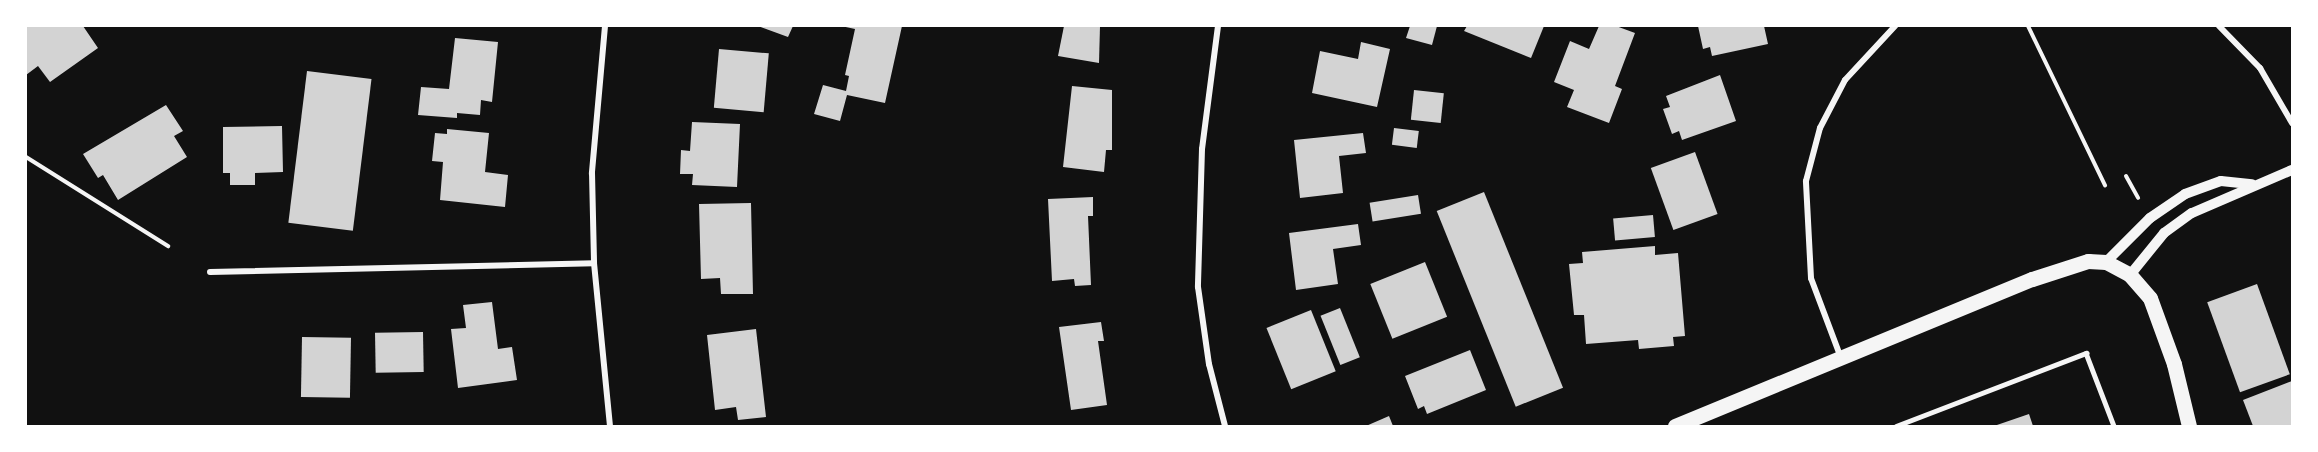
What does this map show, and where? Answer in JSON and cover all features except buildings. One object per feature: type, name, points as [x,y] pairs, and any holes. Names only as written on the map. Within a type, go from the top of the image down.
[{"type":"main road","points":[[1675,426],[2066,265],[2106,262],[2130,275],[2151,298],[2160,321],[2189,426]]},
{"type":"street","points":[[604,26],[593,162],[594,262],[610,426]]},
{"type":"street","points":[[1218,26],[1202,149],[1198,287],[1209,364],[1225,426]]},
{"type":"street","points":[[1841,358],[1811,278],[1806,181],[1820,128],[1845,80],[1895,26]]},
{"type":"street","points":[[2219,26],[2260,68],[2292,123]]},
{"type":"street","points":[[2130,275],[2164,233],[2192,213],[2252,184],[2292,170]]},
{"type":"street","points":[[2106,262],[2150,218],[2185,194],[2221,181],[2252,184]]},
{"type":"street","points":[[210,272],[594,262]]},
{"type":"lane","points":[[1896,426],[2086,353],[2114,426]]},
{"type":"path","points":[[2028,26],[2105,185]]},
{"type":"path","points":[[26,157],[168,246]]},
{"type":"path","points":[[2126,176],[2140,203]]}]
